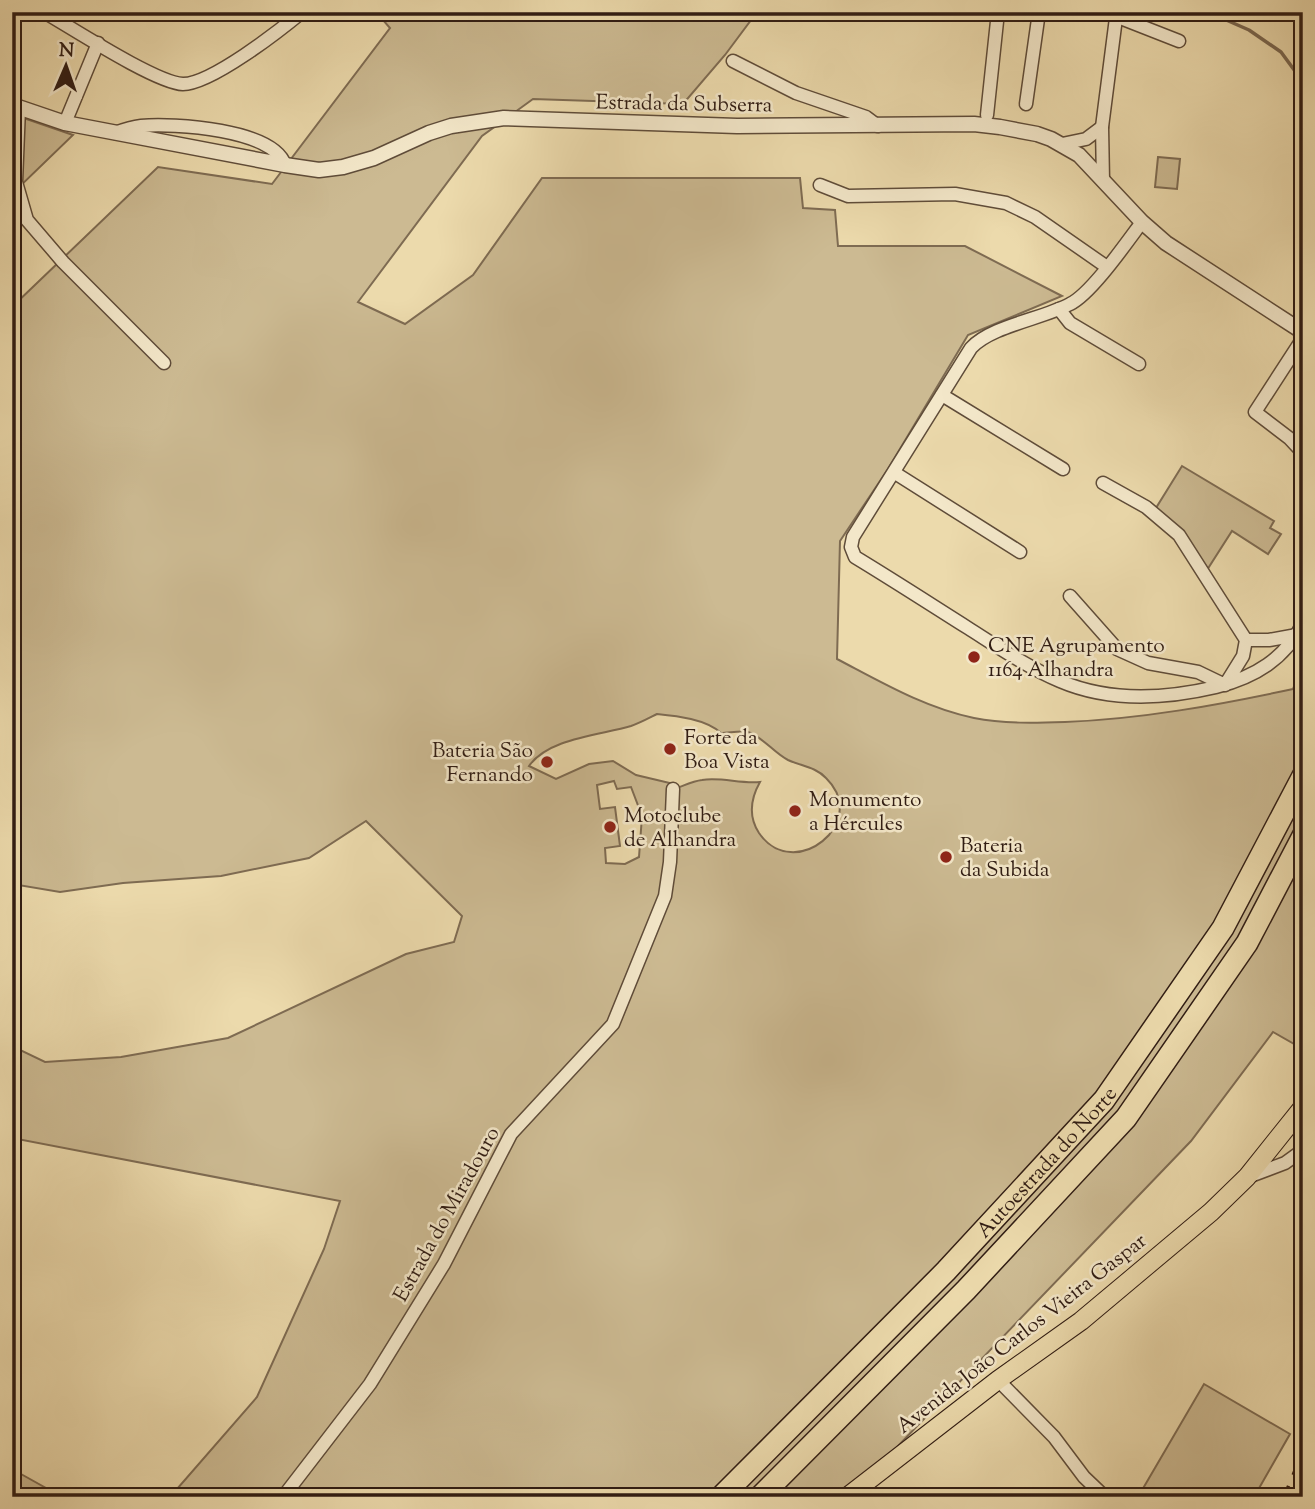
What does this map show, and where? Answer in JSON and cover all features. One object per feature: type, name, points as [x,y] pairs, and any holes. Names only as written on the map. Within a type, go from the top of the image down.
[{"type":"highway","name":"Autoestrada do Norte","points":[[720,1497],[946,1271],[1104,1100],[1223,928],[1303,776]]},
{"type":"highway","name":"Autoestrada do Norte","points":[[760,1497],[966,1290],[1126,1118],[1247,943],[1303,836]]},
{"type":"main road","name":"Avenida João Carlos Vieira Gaspar","points":[[848,1497],[998,1380],[1081,1321],[1211,1212],[1247,1177],[1303,1107]]},
{"type":"street","points":[[44,12],[163,79],[185,84],[212,76],[302,12]]},
{"type":"street","points":[[988,115],[998,12]]},
{"type":"street","points":[[1026,104],[1039,12]]},
{"type":"street","points":[[1103,181],[1102,127],[1111,15],[1179,41]]},
{"type":"street","points":[[65,123],[98,43]]},
{"type":"street","points":[[733,61],[796,93],[866,117],[878,126]]},
{"type":"street","points":[[16,106],[16,182],[27,220],[63,262],[164,363]]},
{"type":"street","name":"Estrada da Subserra","points":[[16,106],[65,123],[285,166],[319,170],[343,167],[374,158],[451,126],[504,118],[737,126],[987,125],[1037,134],[1062,144],[1079,155],[1142,222],[1175,249],[1303,332]]},
{"type":"street","points":[[114,133],[144,126],[193,126],[243,135],[281,156],[285,166]]},
{"type":"street","points":[[1062,144],[1086,139],[1102,127]]},
{"type":"street","points":[[820,185],[848,196],[955,194],[1006,203],[1035,217],[1107,267]]},
{"type":"street","points":[[1142,222],[1075,302],[976,341],[853,537],[851,547],[855,556],[1028,666],[1088,690],[1134,697],[1186,694],[1225,685],[1270,665],[1283,653],[1303,623]]},
{"type":"street","points":[[1059,309],[1069,323],[1139,364]]},
{"type":"street","points":[[1303,338],[1255,412],[1289,438],[1303,453]]},
{"type":"street","points":[[942,395],[1063,469]]},
{"type":"street","points":[[895,473],[1020,552]]},
{"type":"street","points":[[1103,483],[1146,507],[1179,535],[1246,640],[1243,656],[1225,685]]},
{"type":"street","points":[[1070,596],[1117,649],[1137,659],[1198,672],[1225,685]]},
{"type":"street","points":[[1246,640],[1269,640],[1297,635]]},
{"type":"street","name":"Estrada do Miradouro","points":[[282,1497],[370,1384],[444,1264],[511,1134],[613,1024],[665,896],[670,862],[674,789]]},
{"type":"street","points":[[1247,1177],[1285,1163],[1303,1150]]},
{"type":"street","points":[[998,1380],[1054,1437],[1084,1477],[1105,1497]]},
{"type":"shaded area","points":[[376,12],[757,12],[683,104],[533,99],[482,136],[358,302],[405,324],[473,275],[542,178],[800,178],[803,208],[835,210],[838,246],[965,246],[1062,296],[968,335],[888,469],[840,541],[837,659],[904,693],[956,714],[985,720],[1031,723],[1151,714],[1293,689],[1303,663],[1303,1049],[1273,1032],[1191,1141],[849,1497],[170,1497],[257,1397],[324,1249],[340,1201],[12,1138],[12,1046],[45,1062],[121,1057],[228,1038],[406,954],[454,942],[462,916],[366,821],[309,858],[221,876],[123,883],[60,892],[12,884],[12,307],[158,167],[272,184],[390,28]],"holes":[[[657,714],[699,721],[721,733],[748,732],[759,737],[788,760],[818,771],[837,795],[839,812],[834,828],[822,841],[807,850],[791,852],[774,847],[756,827],[752,807],[760,782],[709,779],[674,789],[674,784],[636,775],[613,761],[589,764],[556,779],[529,766],[549,749],[562,743],[631,726]],[[614,781],[617,789],[631,787],[642,816],[639,857],[625,864],[606,863],[605,848],[620,846],[615,807],[600,809],[597,785]]]},
{"type":"shaded area","points":[[12,114],[73,135],[12,194]]},
{"type":"shaded area","points":[[1158,157],[1180,159],[1177,189],[1155,187]]},
{"type":"shaded area","points":[[1182,466],[1274,521],[1270,528],[1281,534],[1268,554],[1232,531],[1207,570],[1156,508]]},
{"type":"shaded area","points":[[1204,1384],[1290,1434],[1254,1497],[1138,1497]]},
{"type":"shaded area","points":[[12,1469],[62,1497],[12,1497]]},
{"type":"waterway","points":[[1208,12],[1249,30],[1281,52],[1303,82]]},
{"type":"railway","points":[[1284,1497],[1303,1451]]},
{"type":"place","name":"CNE Agrupamento 1164 Alhandra","points":[[974,657]]},
{"type":"place","name":"Forte da Boa Vista","points":[[670,749]]},
{"type":"place","name":"Bateria São Fernando","points":[[547,762]]},
{"type":"place","name":"Monumento a Hércules","points":[[795,811]]},
{"type":"place","name":"Motoclube de Alhandra","points":[[610,827]]},
{"type":"place","name":"Bateria da Subida","points":[[946,857]]}]
